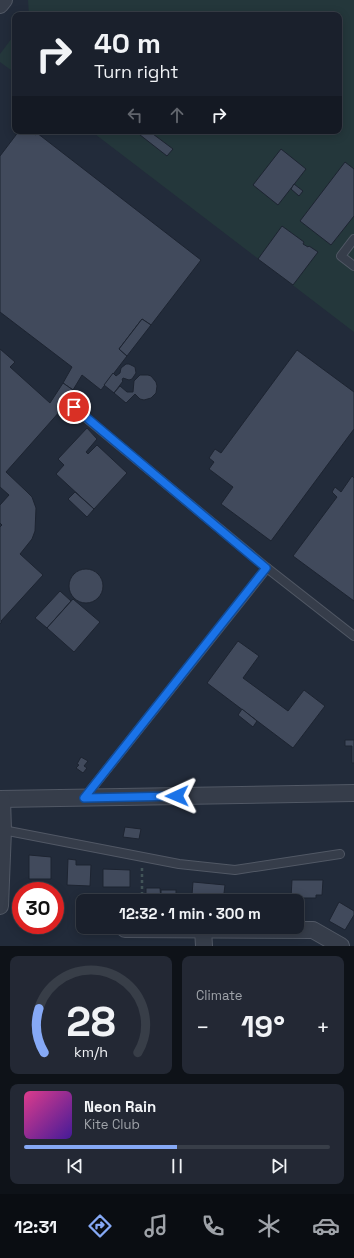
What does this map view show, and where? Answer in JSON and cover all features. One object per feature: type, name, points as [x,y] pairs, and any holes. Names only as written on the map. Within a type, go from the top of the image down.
[{"type":"street","points":[[0,5],[4,0]]},
{"type":"street","points":[[0,906],[3,830],[1,799],[354,793]]},
{"type":"street","points":[[304,930],[314,930],[341,946]]},
{"type":"street","points":[[203,934],[204,946]]},
{"type":"lane","points":[[354,239],[341,256],[354,266]]},
{"type":"lane","points":[[74,407],[266,568],[354,636]]},
{"type":"lane","points":[[84,798],[266,568]]},
{"type":"lane","points":[[3,830],[179,864],[235,870],[340,854]]},
{"type":"path","points":[[142,857],[142,894]]},
{"type":"green space","points":[[28,0],[354,0],[354,332],[95,134],[342,134],[342,12],[29,12]]},
{"type":"green space","points":[[12,38],[12,71],[0,62],[0,54]]},
{"type":"building","points":[[17,134],[38,134],[201,260],[151,325],[142,319],[119,349],[127,356],[101,390],[82,375],[73,390],[63,383],[72,367],[0,312],[0,156]]},
{"type":"building","points":[[139,134],[153,134],[173,149],[167,156]]},
{"type":"building","points":[[281,149],[306,169],[278,205],[253,185]]},
{"type":"building","points":[[345,162],[354,169],[354,216],[331,245],[300,221]]},
{"type":"building","points":[[294,184],[303,191],[299,196],[291,189]]},
{"type":"building","points":[[282,226],[304,242],[303,244],[318,252],[293,285],[258,259]]},
{"type":"building","points":[[142,319],[151,325],[127,356],[119,349]]},
{"type":"building","points":[[0,349],[15,362],[10,367],[50,403],[63,383],[73,390],[61,410],[6,472],[32,497],[36,508],[35,531],[32,539],[20,554],[43,575],[1,621],[2,622],[0,624],[0,527],[2,525],[0,523],[0,505],[9,495],[0,487]]},
{"type":"building","points":[[297,350],[354,392],[354,429],[271,541],[221,504],[233,487],[209,469],[214,462],[209,458],[215,449],[221,453]]},
{"type":"building","points":[[126,364],[135,367],[136,373],[132,379],[129,380],[123,378],[123,381],[114,393],[104,385],[113,373],[116,376],[120,373],[121,368]]},
{"type":"building","points":[[140,375],[151,376],[156,382],[156,393],[151,398],[144,400],[140,399],[135,394],[126,403],[114,393],[120,386],[127,392],[133,392],[134,381]]},
{"type":"building","points":[[87,428],[97,439],[86,452],[88,454],[97,445],[127,473],[94,509],[56,474],[64,465],[58,459]]},
{"type":"building","points":[[352,476],[354,478],[354,601],[293,556],[337,497],[332,492],[335,487],[341,492]]},
{"type":"building","points":[[75,492],[94,509],[87,517],[68,499]]},
{"type":"building","points":[[83,569],[89,569],[93,570],[100,576],[103,586],[102,593],[96,600],[89,603],[83,603],[79,602],[72,596],[69,589],[69,583],[70,579],[76,572]]},
{"type":"building","points":[[60,591],[71,601],[47,628],[35,618]]},
{"type":"building","points":[[73,599],[100,622],[74,652],[47,628]]},
{"type":"building","points":[[238,641],[259,656],[243,678],[288,711],[304,690],[325,706],[293,748],[207,683]]},
{"type":"building","points":[[242,709],[257,721],[253,727],[238,715]]},
{"type":"building","points":[[345,740],[354,740],[354,763],[352,763],[352,746],[345,746]]},
{"type":"building","points":[[81,757],[88,761],[84,766],[87,768],[83,773],[76,768],[79,765],[77,764]]},
{"type":"building","points":[[125,827],[141,829],[139,839],[123,837]]},
{"type":"building","points":[[29,855],[51,857],[51,879],[29,879]]},
{"type":"building","points":[[68,859],[76,860],[76,865],[91,865],[90,886],[67,885]]},
{"type":"building","points":[[103,869],[130,870],[130,887],[103,887]]},
{"type":"building","points":[[292,880],[323,880],[322,895],[316,895],[316,898],[304,898],[304,894],[291,894]]},
{"type":"building","points":[[193,882],[225,885],[224,894],[192,894]]},
{"type":"building","points":[[146,888],[160,888],[160,894],[146,894]]},
{"type":"building","points":[[161,890],[176,890],[176,894],[161,894]]},
{"type":"building","points":[[339,902],[354,911],[354,915],[345,930],[329,921]]},
{"type":"route","points":[[74,407],[266,568],[84,798],[177,796]]}]
